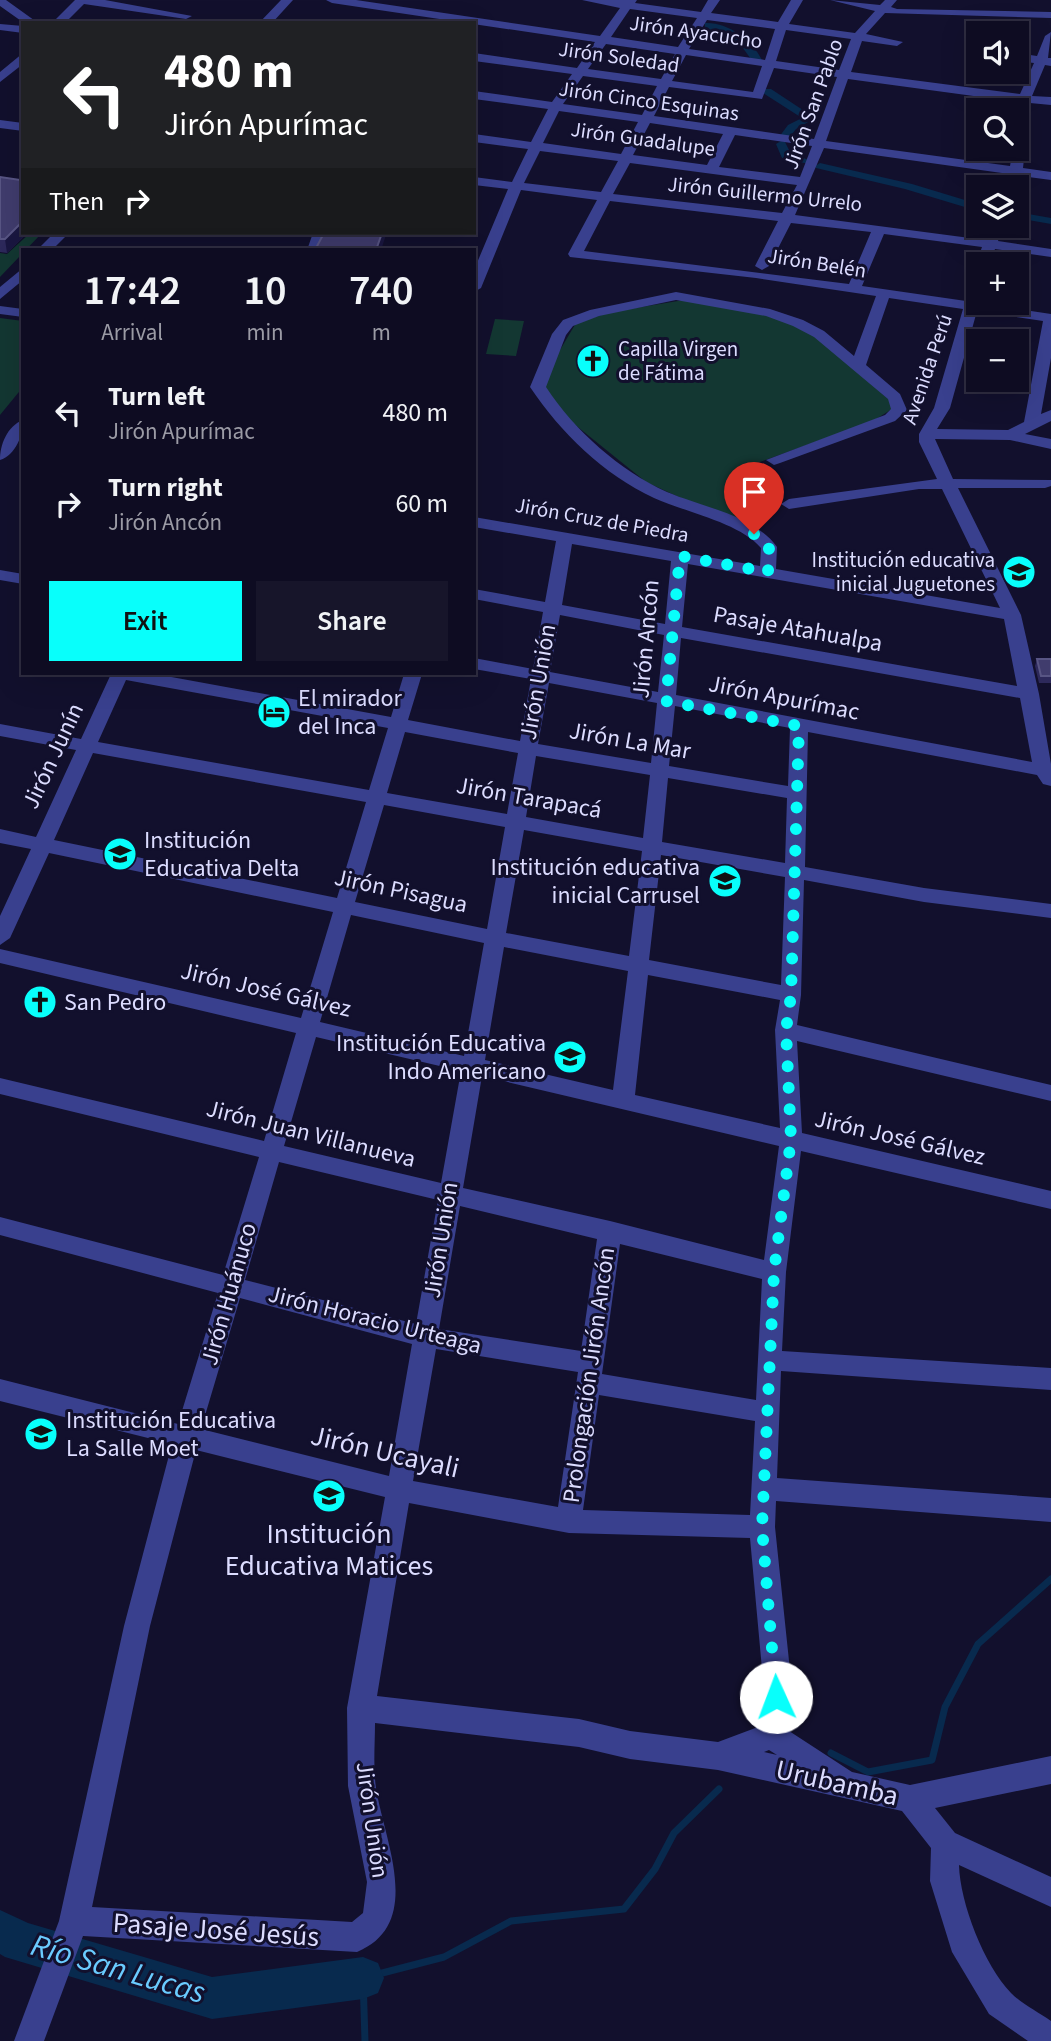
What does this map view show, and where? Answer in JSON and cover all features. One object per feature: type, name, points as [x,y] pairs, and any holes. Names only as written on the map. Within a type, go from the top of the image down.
[{"type":"street","points":[[60,21],[82,0],[186,16]]},
{"type":"street","points":[[267,21],[287,0]]},
{"type":"street","name":"Jirón Ayacucho","points":[[332,0],[604,37],[1010,98]]},
{"type":"street","points":[[588,0],[629,3],[897,42]]},
{"type":"street","points":[[606,197],[683,49],[714,0]]},
{"type":"street","points":[[769,62],[782,26],[797,0]]},
{"type":"street","points":[[836,0],[887,3],[897,12],[1051,15]]},
{"type":"street","points":[[0,1],[29,21]]},
{"type":"street","points":[[476,283],[516,186],[555,107],[578,70],[629,3]]},
{"type":"street","name":"Jirón San Pablo","points":[[762,266],[805,182],[847,74],[858,36],[887,3]]},
{"type":"street","points":[[0,27],[21,30]]},
{"type":"street","points":[[1025,98],[1047,61],[1051,36]]},
{"type":"street","name":"Jirón Soledad","points":[[476,57],[758,96],[769,62]]},
{"type":"street","points":[[0,78],[21,59]]},
{"type":"street","points":[[1029,59],[1047,61]]},
{"type":"street","name":"Jirón Cinco Esquinas","points":[[476,95],[1051,176]]},
{"type":"street","name":"Jirón Ayacucho","points":[[1029,100],[1051,101]]},
{"type":"street","points":[[0,124],[21,127]]},
{"type":"street","points":[[711,169],[730,133]]},
{"type":"street","name":"Jirón Guadalupe","points":[[476,138],[805,182]]},
{"type":"street","points":[[1017,173],[1018,161]]},
{"type":"street","name":"Jirón Guillermo Urrelo","points":[[476,181],[786,217],[1051,253]]},
{"type":"street","name":"Jirón Belén","points":[[606,197],[575,254],[966,305]]},
{"type":"street","points":[[854,289],[879,229]]},
{"type":"street","points":[[46,248],[60,235]]},
{"type":"street","points":[[987,252],[991,238]]},
{"type":"street","points":[[0,295],[21,274]]},
{"type":"street","points":[[858,367],[883,295]]},
{"type":"street","points":[[768,572],[769,547],[763,540],[640,484],[587,443],[550,408],[538,387],[541,373],[552,358],[559,334],[568,323],[595,313],[676,296],[770,313],[819,334],[895,397],[899,410],[890,418],[774,460]]},
{"type":"street","points":[[0,310],[21,313]]},
{"type":"street","name":"Avenida Perú","points":[[969,315],[942,408],[931,426],[927,442],[1012,615],[1047,776]]},
{"type":"street","name":"Jirón Belén","points":[[1029,315],[1051,318]]},
{"type":"street","points":[[1031,425],[1051,318]]},
{"type":"street","points":[[1010,435],[1051,415]]},
{"type":"street","points":[[890,418],[931,426],[1010,435],[1051,444]]},
{"type":"street","points":[[0,455],[15,434]]},
{"type":"street","points":[[789,504],[892,488],[948,483],[1045,482]]},
{"type":"street","name":"Jirón Cruz de Piedra","points":[[476,522],[1012,615]]},
{"type":"street","name":"Jirón Unión","points":[[357,1937],[374,1923],[381,1903],[382,1882],[362,1786],[361,1709],[401,1490],[448,1194],[565,537]]},
{"type":"street","name":"Jirón Ancón","points":[[623,1101],[652,847],[680,556]]},
{"type":"street","points":[[0,575],[21,579]]},
{"type":"street","name":"Pasaje Atahualpa","points":[[476,594],[1030,694]]},
{"type":"street","name":"Jirón Apurímac","points":[[476,663],[1047,776]]},
{"type":"street","name":"Jirón Junín","points":[[0,938],[120,675]]},
{"type":"street","name":"Jirón La Mar","points":[[132,675],[526,748],[795,793]]},
{"type":"street","name":"Jirón Huánuco","points":[[29,2041],[71,1928],[137,1626],[187,1436],[413,675]]},
{"type":"street","points":[[771,1736],[777,1680],[762,1527],[766,1489],[766,1412],[774,1272],[791,1139],[786,1030],[791,995],[799,726]]},
{"type":"street","name":"Jirón Tarapacá","points":[[0,730],[796,873],[924,895],[1051,911]]},
{"type":"street","name":"Jirón Pisagua","points":[[0,836],[637,967],[791,995]]},
{"type":"street","name":"Jirón José Gálvez","points":[[0,956],[1051,1200]]},
{"type":"street","points":[[786,1030],[1051,1093]]},
{"type":"street","name":"Jirón Juan Villanueva","points":[[0,1086],[448,1194],[610,1230],[774,1272]]},
{"type":"street","name":"Jirón Horacio Urteaga","points":[[0,1226],[231,1284],[425,1337],[766,1412]]},
{"type":"street","name":"Prolongación Jirón Ancón","points":[[569,1521],[610,1230]]},
{"type":"street","points":[[769,1360],[1051,1380]]},
{"type":"street","name":"Jirón Ucayali","points":[[0,1390],[401,1490],[569,1521],[762,1527]]},
{"type":"street","points":[[766,1489],[1051,1510]]},
{"type":"street","name":"Urubamba","points":[[361,1709],[579,1733],[630,1745],[718,1756],[910,1799],[945,1843],[1051,1892]]},
{"type":"street","points":[[718,1756],[771,1736]]},
{"type":"street","points":[[771,1736],[849,1784]]},
{"type":"street","points":[[910,1799],[1051,1770]]},
{"type":"street","points":[[945,1843],[945,1881],[967,1952],[1000,2003],[1051,2039]]},
{"type":"street","name":"Pasaje José Jesús","points":[[71,1928],[357,1937]]},
{"type":"green space","points":[[28,235],[40,235],[28,248],[21,248],[21,255],[0,277],[0,253],[7,254]]},
{"type":"green space","points":[[684,300],[770,314],[796,324],[844,359],[889,399],[892,409],[873,421],[749,466],[756,484],[766,495],[750,504],[740,525],[646,482],[553,407],[543,387],[547,372],[576,323],[611,312]]},
{"type":"green space","points":[[0,318],[21,321],[21,389],[0,415]]},
{"type":"green space","points":[[495,319],[524,321],[516,356],[486,354]]},
{"type":"building","points":[[0,177],[20,180],[21,223],[5,239],[0,239]]},
{"type":"building","points":[[323,235],[381,235],[377,248],[316,248]]},
{"type":"building","points":[[1037,659],[1051,659],[1051,676],[1041,676]]},
{"type":"waterway","points":[[708,25],[730,33],[743,42],[757,60]]},
{"type":"waterway","points":[[767,91],[810,118],[792,127],[784,137]]},
{"type":"waterway","points":[[781,144],[786,156],[805,162]]},
{"type":"waterway","points":[[820,166],[908,186],[966,204]]},
{"type":"waterway","points":[[1029,217],[1051,221]]},
{"type":"waterway","points":[[831,1753],[868,1772],[932,1760],[945,1707],[978,1644],[1051,1579]]},
{"type":"waterway","points":[[365,2041],[363,1978],[444,1957],[511,1921],[624,1909],[655,1869],[674,1833],[719,1789]]},
{"type":"waterway","name":"Río San Lucas","points":[[0,1931],[20,1942],[212,1998],[363,1978]]},
{"type":"place","name":"Capilla Virgen de Fátima","points":[[593,361]]},
{"type":"place","name":"Institución educativa inicial Juguetones","points":[[1019,572]]},
{"type":"place","name":"El mirador del Inca","points":[[274,712]]},
{"type":"place","name":"Institución Educativa Delta","points":[[120,854]]},
{"type":"place","name":"Institución educativa inicial Carrusel","points":[[725,881]]},
{"type":"place","name":"San Pedro","points":[[40,1002]]},
{"type":"place","name":"Institución Educativa Indo Americano","points":[[570,1057]]},
{"type":"place","name":"Institución Educativa La Salle Moet","points":[[41,1434]]},
{"type":"place","name":"Institución Educativa Matices","points":[[329,1496]]},
{"type":"route","points":[[754,534],[769,547],[768,572],[680,556],[666,701],[799,726],[791,995],[786,1030],[788,1122],[791,1139],[774,1272],[766,1412],[766,1489],[762,1527],[777,1680],[776,1697]]}]
